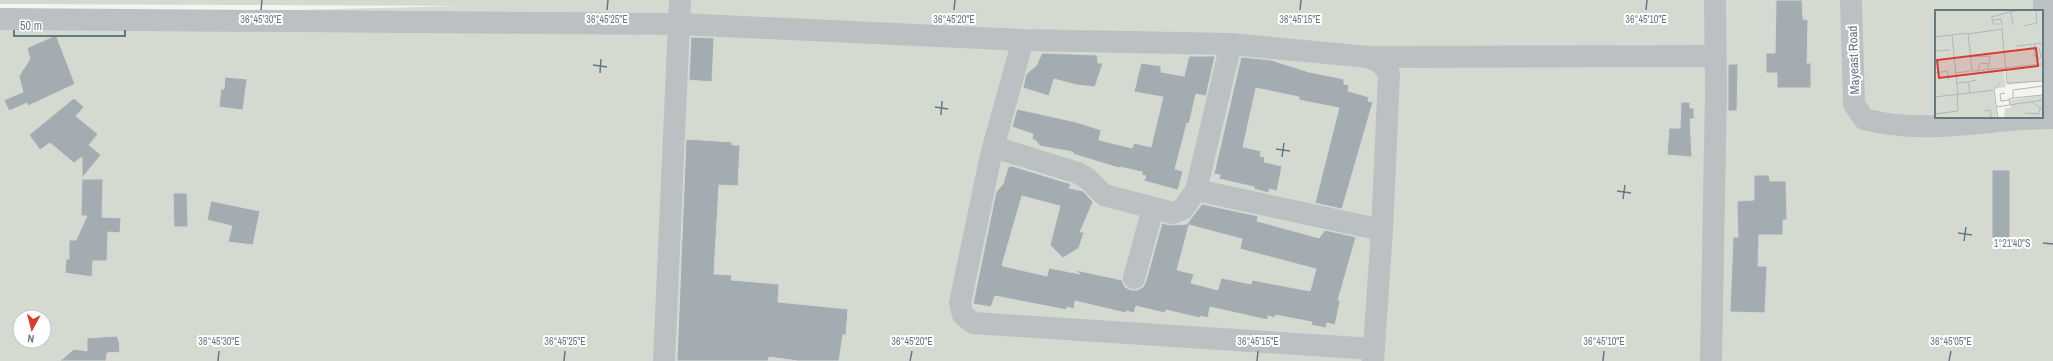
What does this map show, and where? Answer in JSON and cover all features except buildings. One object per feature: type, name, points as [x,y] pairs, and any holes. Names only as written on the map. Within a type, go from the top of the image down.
[{"type":"street","points":[[664,361],[680,0]]},
{"type":"street","points":[[1711,361],[1715,0]]},
{"type":"street","name":"Mayeast Road","points":[[1851,0],[1854,104],[1864,119],[1887,125],[1926,128],[2049,118]]},
{"type":"street","points":[[2044,0],[2049,118]]},
{"type":"street","points":[[0,19],[679,24],[1023,40],[1231,44],[1369,57],[1715,56]]},
{"type":"street","points":[[1023,40],[994,147],[960,303],[963,315],[973,323],[1373,355],[1382,230],[1389,74],[1382,64],[1369,57]]},
{"type":"street","points":[[994,147],[1078,173],[1088,179],[1104,195],[1173,213],[1183,209],[1196,190],[1231,44]]},
{"type":"street","points":[[1196,190],[1382,230]]},
{"type":"street","points":[[1134,278],[1153,208]]},
{"type":"shaded area","points":[[0,0],[2053,0],[2053,361],[0,361],[0,17],[462,6],[0,4]]}]
